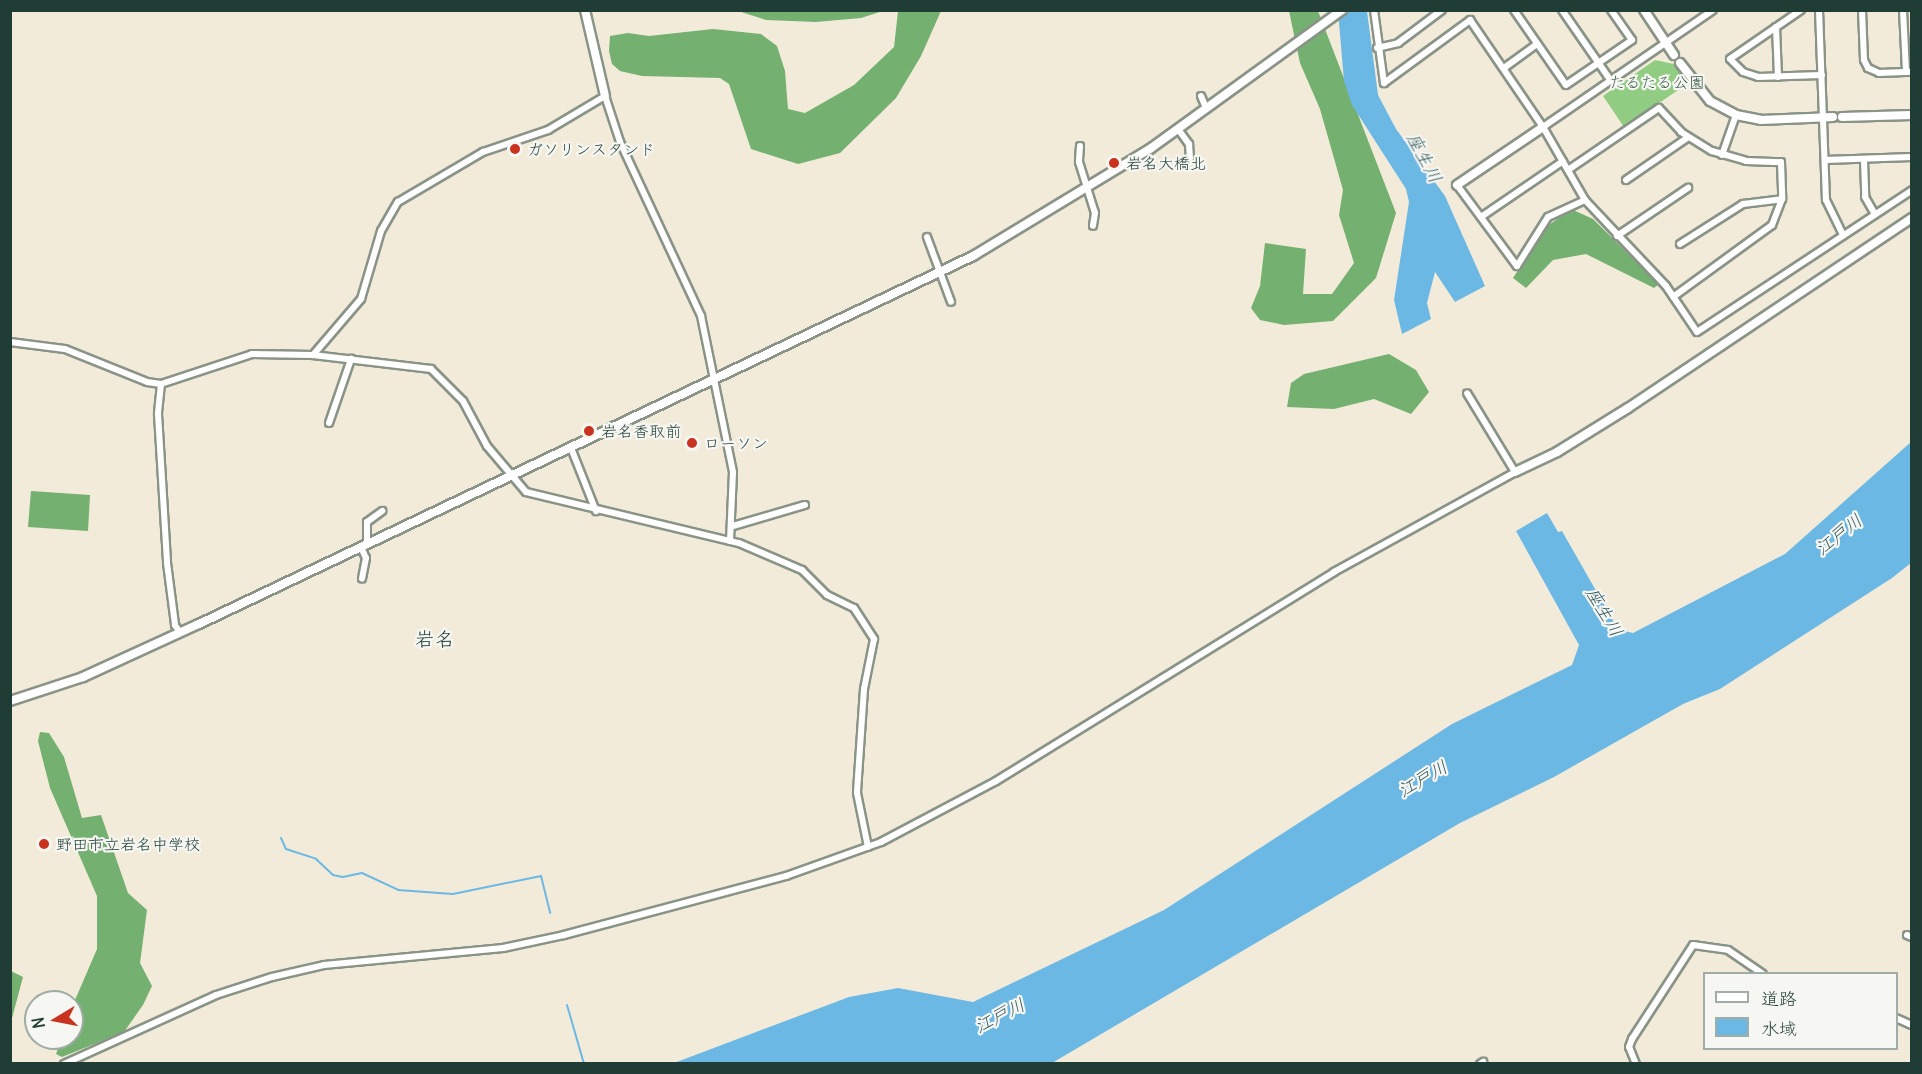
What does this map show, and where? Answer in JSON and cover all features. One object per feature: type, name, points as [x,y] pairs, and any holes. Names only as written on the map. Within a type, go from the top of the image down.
[{"type":"street","points":[[585,10],[605,96],[620,142],[701,316],[733,472],[730,541]]},
{"type":"street","points":[[10,701],[83,677],[180,633],[941,272],[1088,190],[1178,129],[1342,10]]},
{"type":"street","points":[[1374,10],[1383,83],[1470,20],[1544,127],[1585,200],[1673,297],[1697,332],[1911,190]]},
{"type":"street","points":[[1377,48],[1398,43],[1443,10]]},
{"type":"street","points":[[1514,10],[1566,85],[1632,40],[1611,10]]},
{"type":"street","points":[[1562,10],[1611,81]]},
{"type":"street","points":[[1644,10],[1674,55],[1710,101],[1736,115],[1761,120],[1911,115]]},
{"type":"street","points":[[1585,200],[1548,217],[1517,266],[1457,185],[1713,10]]},
{"type":"street","points":[[1801,10],[1730,59],[1751,75],[1778,77],[1822,75]]},
{"type":"street","points":[[1819,10],[1822,75],[1832,117],[1825,160],[1828,208],[1844,235]]},
{"type":"street","points":[[1862,10],[1866,64],[1879,73],[1909,72],[1903,10]]},
{"type":"street","points":[[1776,27],[1778,77]]},
{"type":"street","points":[[1504,68],[1537,44]]},
{"type":"street","points":[[313,355],[361,299],[381,231],[398,202],[483,152],[548,130],[605,96]]},
{"type":"street","points":[[1201,96],[1206,108]]},
{"type":"street","points":[[1568,170],[1659,108],[1688,138],[1722,155],[1746,161],[1781,162],[1782,199],[1778,216],[1765,232],[1673,297]]},
{"type":"street","points":[[1722,155],[1736,115]]},
{"type":"street","points":[[1178,129],[1189,144],[1190,158]]},
{"type":"street","points":[[1626,180],[1688,138]]},
{"type":"street","points":[[1080,146],[1079,162],[1095,213],[1093,226]]},
{"type":"street","points":[[1825,160],[1911,157]]},
{"type":"street","points":[[1864,160],[1865,197],[1875,214]]},
{"type":"street","points":[[1481,217],[1563,161]]},
{"type":"street","points":[[1617,236],[1688,188]]},
{"type":"street","points":[[1680,244],[1743,204],[1782,199]]},
{"type":"street","points":[[64,1064],[216,995],[272,977],[349,962],[503,948],[574,933],[786,876],[868,847],[996,781],[1334,572],[1515,472],[1557,452],[1628,408],[1911,218]]},
{"type":"street","points":[[927,237],[951,302]]},
{"type":"street","points":[[10,342],[65,349],[147,382],[161,384],[252,354],[313,355],[431,369],[463,401],[487,446],[512,476],[532,495],[730,541],[802,570],[827,595],[854,608],[872,632],[874,647],[864,689],[857,793],[868,847]]},
{"type":"street","points":[[329,423],[351,360]]},
{"type":"street","points":[[161,384],[158,414],[167,563],[175,624],[180,633]]},
{"type":"street","points":[[1467,393],[1515,472]]},
{"type":"street","points":[[571,448],[596,511]]},
{"type":"street","points":[[732,526],[805,505]]},
{"type":"street","points":[[362,579],[366,558],[364,545],[367,522],[382,511]]},
{"type":"street","points":[[1694,939],[1699,946]]},
{"type":"street","points":[[1636,1064],[1629,1047],[1632,1039],[1693,945],[1728,950],[1760,972]]},
{"type":"green space","points":[[738,11],[883,11],[861,18],[816,22],[766,20]]},
{"type":"green space","points":[[898,11],[941,11],[921,56],[896,98],[840,153],[798,164],[751,149],[729,84],[720,78],[642,76],[620,71],[612,64],[609,51],[610,36],[628,33],[649,36],[713,29],[761,34],[777,46],[785,71],[788,109],[805,113],[854,85],[894,47]]},
{"type":"green space","points":[[1289,11],[1318,11],[1396,213],[1376,278],[1333,321],[1284,325],[1260,320],[1251,308],[1260,286],[1265,243],[1306,249],[1303,294],[1332,294],[1354,263],[1339,215],[1343,190],[1320,109],[1300,63]]},
{"type":"green space","name":"たるたる公園","points":[[1655,60],[1674,64],[1687,84],[1624,127],[1603,96]]},
{"type":"green space","points":[[1571,209],[1593,219],[1659,284],[1654,288],[1586,254],[1553,260],[1526,288],[1513,278],[1546,227]]},
{"type":"green space","points":[[1389,354],[1416,370],[1429,392],[1411,414],[1374,399],[1334,409],[1287,407],[1291,383],[1304,374]]},
{"type":"green space","points":[[31,491],[90,495],[88,531],[28,527]]},
{"type":"green space","points":[[40,732],[49,733],[64,757],[82,818],[101,815],[128,893],[147,910],[140,963],[152,986],[143,1005],[124,1032],[84,1048],[84,990],[79,990],[97,949],[97,896],[50,788],[38,741]]},
{"type":"green space","points":[[11,971],[23,977],[11,1022]]},
{"type":"green space","points":[[58,1050],[79,1050],[62,1057],[56,1054]]},
{"type":"water","points":[[1338,11],[1367,11],[1378,95],[1396,129],[1445,196],[1485,286],[1455,302],[1435,272],[1427,303],[1431,319],[1402,334],[1394,300],[1409,202],[1406,189],[1352,105],[1344,81]]},
{"type":"water","points":[[1911,442],[1911,563],[1892,578],[1720,689],[1683,704],[1554,777],[1460,823],[1052,1063],[674,1063],[849,997],[898,988],[973,1002],[1164,910],[1452,724],[1572,665],[1579,645],[1516,531],[1547,513],[1558,532],[1562,531],[1615,624],[1620,630],[1633,633],[1785,554]]},
{"type":"waterway","points":[[281,838],[286,849],[316,859],[333,875],[343,877],[362,873],[398,890],[453,894],[541,876],[550,913]]},
{"type":"waterway","points":[[567,1005],[584,1064]]},
{"type":"place","name":"ガソリンスタンド","points":[[515,149]]},
{"type":"place","name":"岩名大橋北","points":[[1114,163]]},
{"type":"place","name":"岩名香取前","points":[[589,431]]},
{"type":"place","name":"ローソン","points":[[692,443]]},
{"type":"place","name":"野田市立岩名中学校","points":[[44,844]]},
{"type":"district","name":"岩名","points":[[435,638]]},
{"type":"water label","name":"座生川","points":[[1424,158]]},
{"type":"water label","name":"江戸川","points":[[1839,535]]},
{"type":"water label","name":"座生川","points":[[1604,612]]},
{"type":"water label","name":"江戸川","points":[[1423,779]]},
{"type":"water label","name":"江戸川","points":[[1000,1016]]}]
